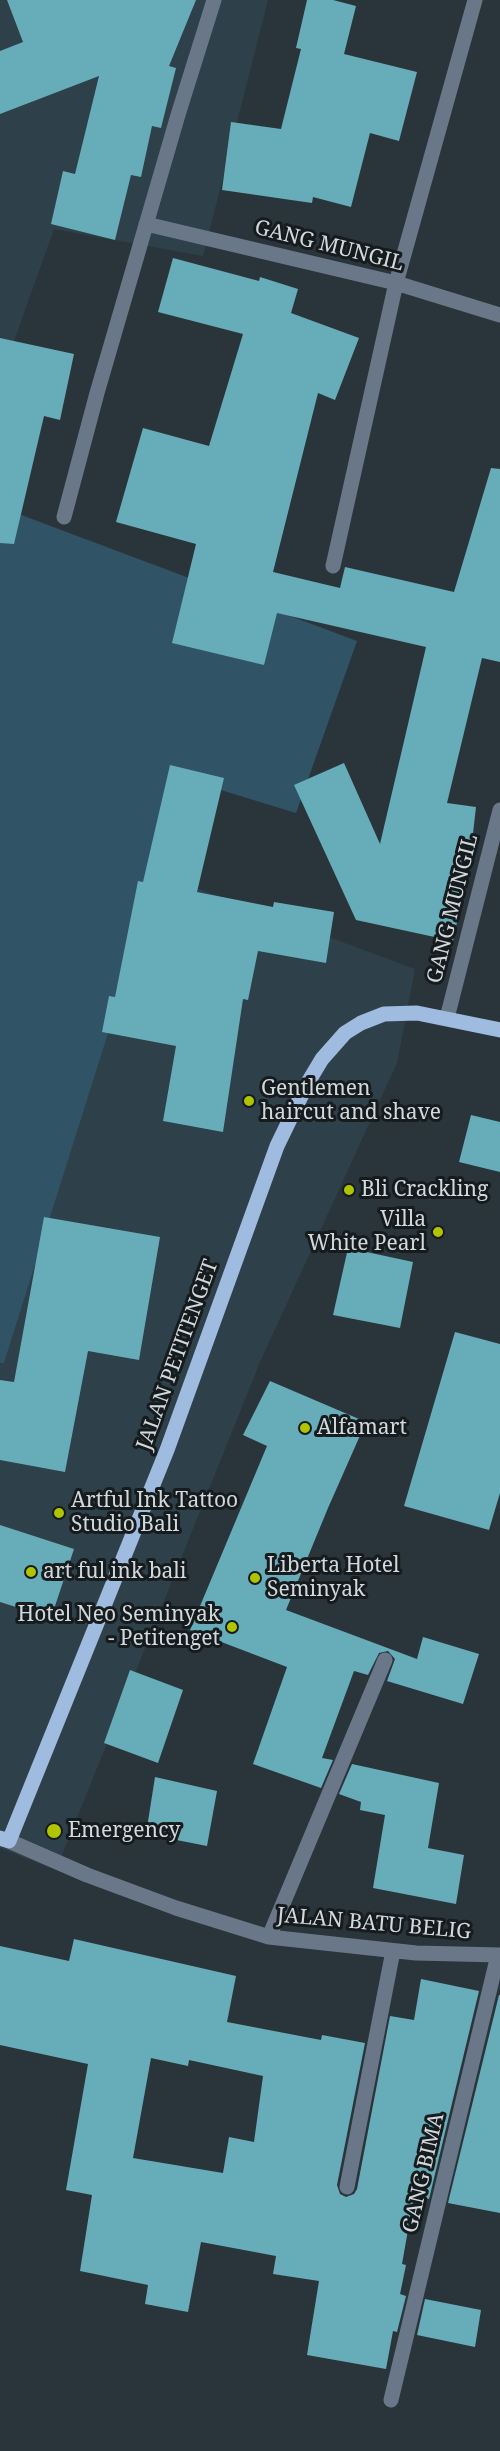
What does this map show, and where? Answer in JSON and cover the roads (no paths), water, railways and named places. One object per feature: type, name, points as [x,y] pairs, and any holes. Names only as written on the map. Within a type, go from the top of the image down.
[{"type":"main road","name":"JALAN PETITENGET","points":[[5,1839],[167,1450],[277,1146],[307,1084],[322,1059],[345,1033],[384,1014],[397,1012],[447,1018],[500,1030]]},
{"type":"street","points":[[64,517],[146,224],[214,0]]},
{"type":"street","points":[[333,566],[396,283],[475,0]]},
{"type":"street","name":"GANG MUNGIL","points":[[146,224],[396,283],[500,315]]},
{"type":"street","name":"GANG MUNGIL","points":[[447,1018],[500,810]]},
{"type":"street","points":[[269,1937],[385,1660]]},
{"type":"street","name":"JALAN BATU BELIG","points":[[5,1839],[87,1875],[176,1908],[269,1937],[393,1951],[499,1955]]},
{"type":"street","points":[[347,2187],[393,1951]]},
{"type":"street","name":"GANG BIMA","points":[[391,2400],[499,1955]]},
{"type":"place","name":"Gentlemen haircut and shave","points":[[249,1101]]},
{"type":"place","name":"Bli Crackling","points":[[349,1190]]},
{"type":"place","name":"Villa White Pearl","points":[[438,1232]]},
{"type":"place","name":"Alfamart","points":[[305,1428]]},
{"type":"place","name":"Artful Ink Tattoo Studio Bali","points":[[59,1513]]},
{"type":"place","name":"art ful ink bali","points":[[31,1572]]},
{"type":"place","name":"Liberta Hotel Seminyak","points":[[255,1578]]},
{"type":"place","name":"Hotel Neo Seminyak - Petitenget","points":[[232,1627]]},
{"type":"place","name":"Emergency","points":[[54,1831]]}]
